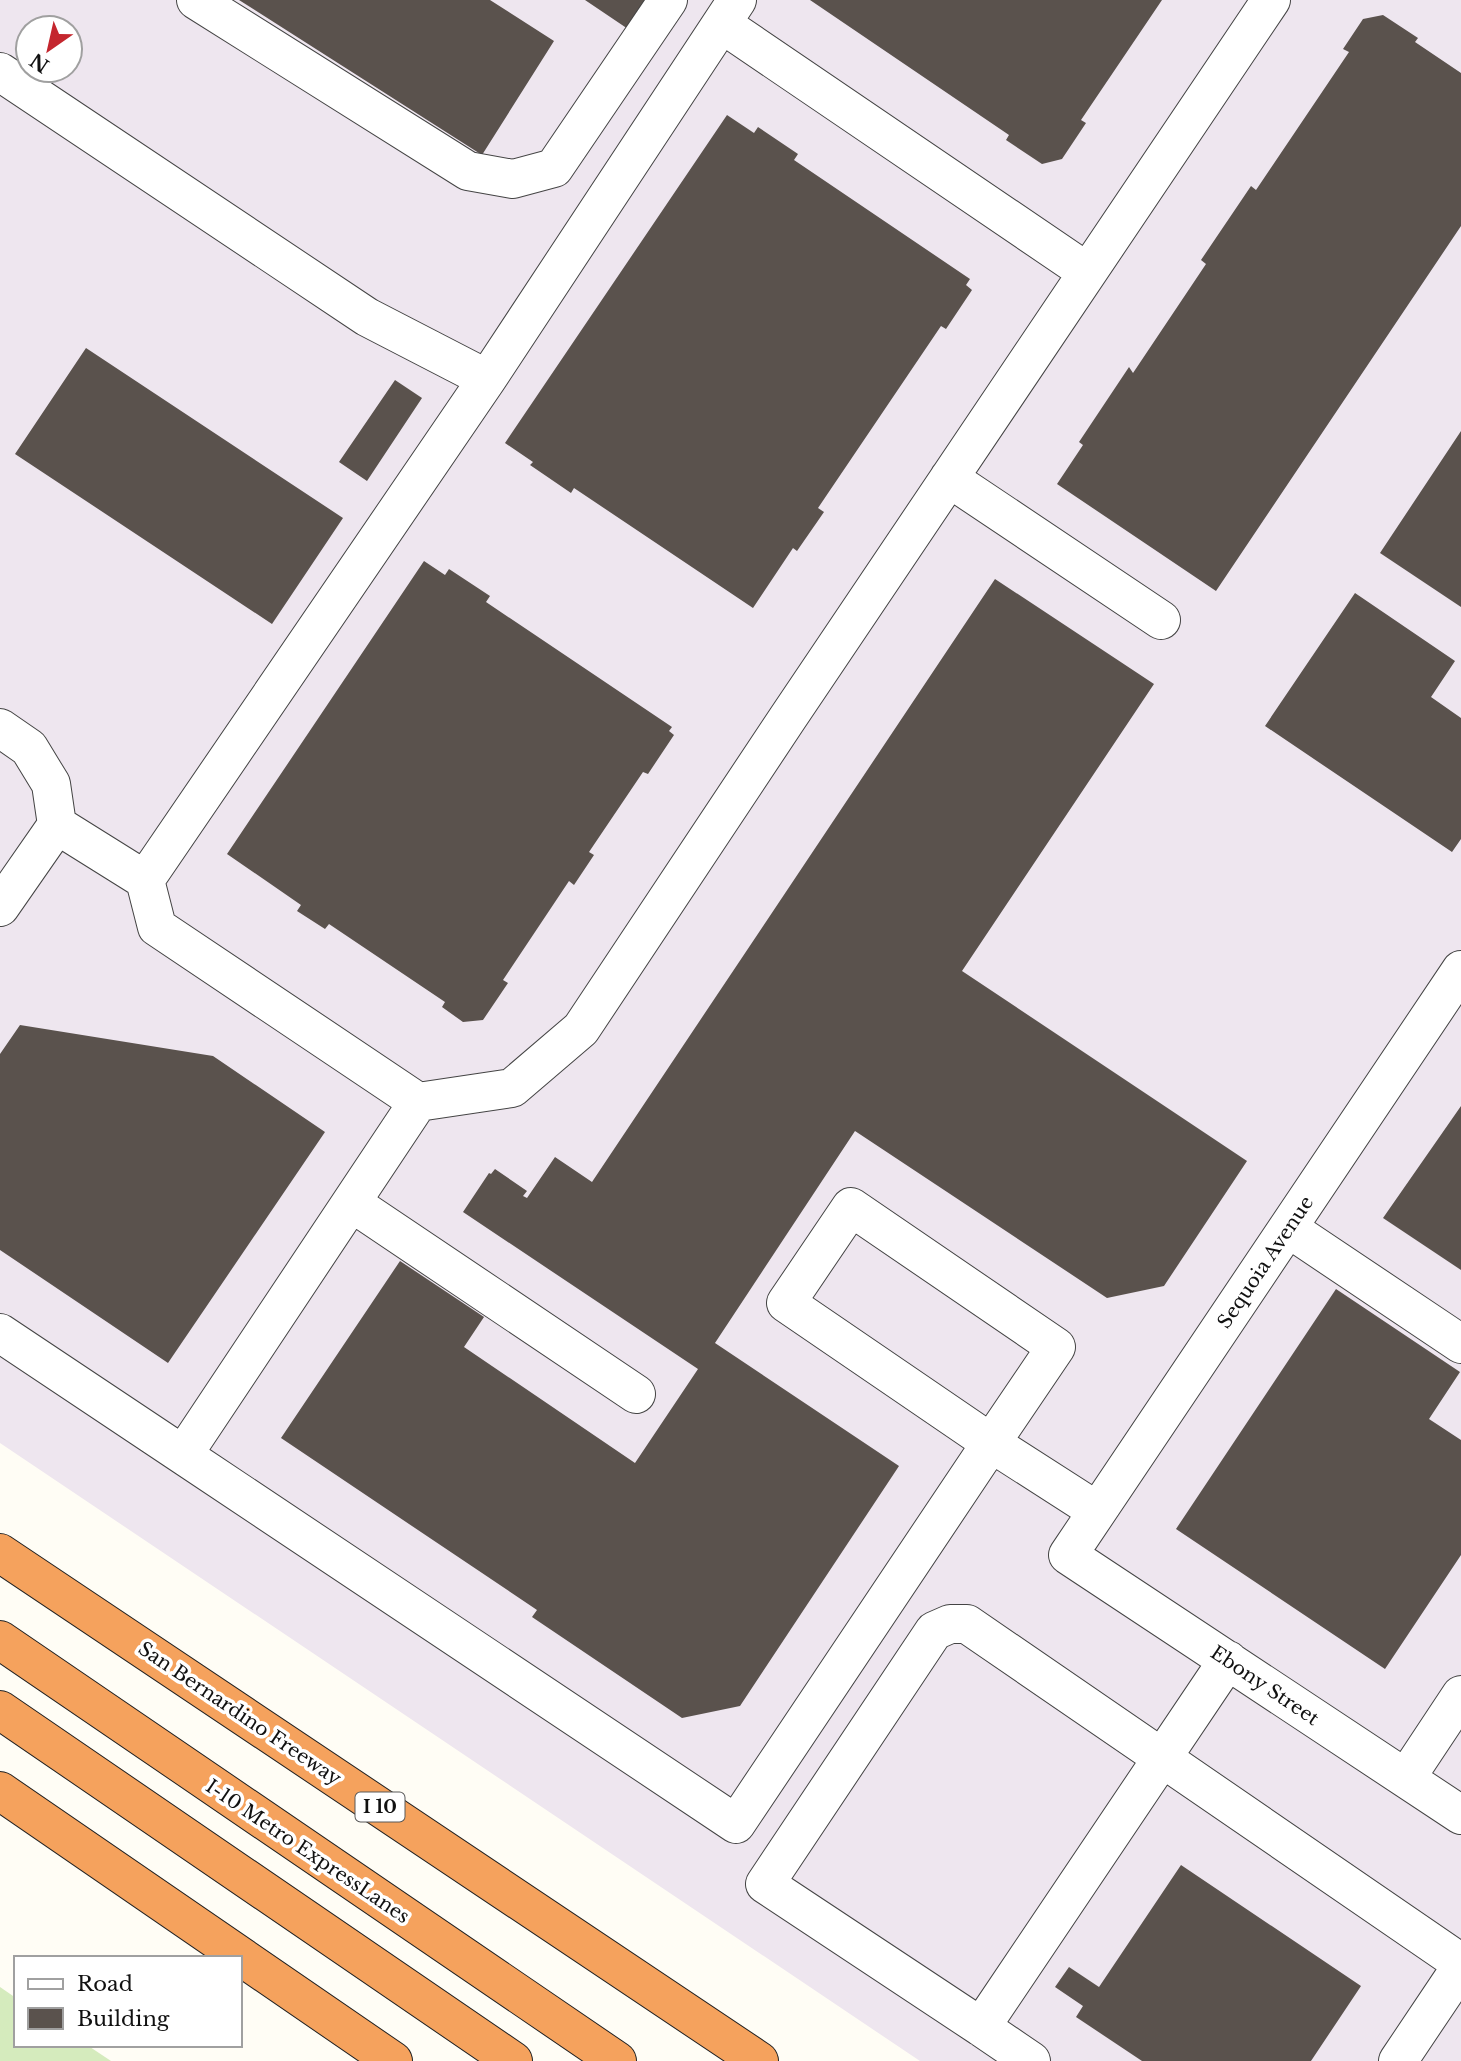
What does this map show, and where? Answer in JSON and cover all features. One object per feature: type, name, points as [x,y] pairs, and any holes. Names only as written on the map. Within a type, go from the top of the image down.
[{"type":"highway","name":"San Bernardino Freeway","points":[[0,1553],[759,2061]]},
{"type":"highway","name":"I-10 Metro ExpressLanes","points":[[0,1640],[617,2061]]},
{"type":"highway","points":[[0,1710],[513,2061]]},
{"type":"highway","points":[[0,1791],[240,1956]]},
{"type":"highway","points":[[242,1957],[393,2061]]},
{"type":"street","points":[[196,0],[468,171],[513,179],[554,168],[668,0]]},
{"type":"street","points":[[57,825],[145,880],[157,927],[418,1102],[512,1088],[581,1029],[1271,0]]},
{"type":"street","points":[[145,880],[487,379],[729,12],[1087,272]]},
{"type":"street","points":[[0,72],[367,317],[487,379]]},
{"type":"street","points":[[949,478],[1161,620]]},
{"type":"street","points":[[0,728],[29,748],[51,784],[57,825],[0,907]]},
{"type":"street","name":"Sequoia Avenue","points":[[1069,1555],[1461,970]]},
{"type":"street","points":[[183,1455],[418,1102]]},
{"type":"street","points":[[352,1203],[636,1394]]},
{"type":"street","points":[[0,1333],[736,1824],[991,1443],[1056,1347],[851,1207],[786,1303],[991,1443],[1097,1511]]},
{"type":"street","points":[[1288,1228],[1461,1344]]},
{"type":"street","name":"Ebony Street","points":[[1069,1555],[1461,1815]]},
{"type":"street","points":[[1031,2061],[765,1884],[934,1631],[950,1624],[967,1624],[1461,1965],[1398,2061]]},
{"type":"street","points":[[981,2027],[1228,1660]]},
{"type":"street","points":[[1406,1778],[1461,1695]]},
{"type":"shaded area","points":[[0,0],[1461,0],[1461,2061],[920,2061],[0,1443]]},
{"type":"green space","points":[[0,1987],[14,1997],[14,2047],[90,2047],[111,2061],[0,2061]]},
{"type":"building","points":[[239,0],[490,0],[554,41],[482,155]]},
{"type":"building","points":[[585,0],[647,0],[628,29]]},
{"type":"building","points":[[810,0],[1162,0],[1081,120],[1086,123],[1062,159],[1042,164],[1006,140],[1009,135]]},
{"type":"building","points":[[1383,15],[1418,38],[1415,42],[1461,73],[1461,226],[1216,591],[1057,484],[1083,445],[1079,442],[1129,367],[1133,373],[1206,264],[1201,260],[1251,186],[1256,190],[1349,52],[1343,49],[1363,19]]},
{"type":"building","points":[[727,115],[754,133],[758,127],[798,154],[794,160],[970,279],[966,285],[972,290],[946,329],[941,326],[818,508],[824,512],[797,551],[793,548],[753,608],[574,488],[571,493],[530,465],[533,462],[505,443]]},
{"type":"building","points":[[86,348],[343,518],[272,624],[15,454]]},
{"type":"building","points":[[395,380],[422,398],[367,481],[339,462]]},
{"type":"building","points":[[1461,431],[1461,607],[1380,553]]},
{"type":"building","points":[[424,561],[445,575],[449,569],[490,596],[486,602],[672,727],[669,731],[674,735],[648,774],[643,772],[589,852],[594,855],[574,885],[569,881],[503,980],[508,983],[483,1020],[463,1022],[442,1007],[445,1002],[329,924],[325,929],[297,911],[301,905],[227,854]]},
{"type":"building","points":[[995,579],[1154,684],[962,971],[1247,1161],[1164,1286],[1107,1298],[855,1131],[715,1343],[899,1466],[740,1706],[682,1718],[532,1617],[537,1610],[281,1438],[400,1261],[484,1317],[464,1347],[635,1463],[698,1369],[463,1212],[489,1173],[495,1169],[527,1191],[523,1196],[527,1198],[555,1157],[592,1182]]},
{"type":"building","points":[[1355,593],[1455,661],[1431,697],[1461,718],[1461,839],[1452,852],[1265,726]]},
{"type":"building","points":[[20,1025],[213,1056],[325,1132],[168,1363],[0,1250],[0,1054]]},
{"type":"building","points":[[1461,1106],[1461,1270],[1383,1218]]},
{"type":"building","points":[[1336,1289],[1460,1372],[1429,1419],[1461,1440],[1461,1555],[1385,1669],[1176,1529]]},
{"type":"building","points":[[1181,1865],[1361,1986],[1311,2061],[1142,2061],[1076,2017],[1083,2006],[1055,1987],[1069,1967],[1099,1987]]}]
